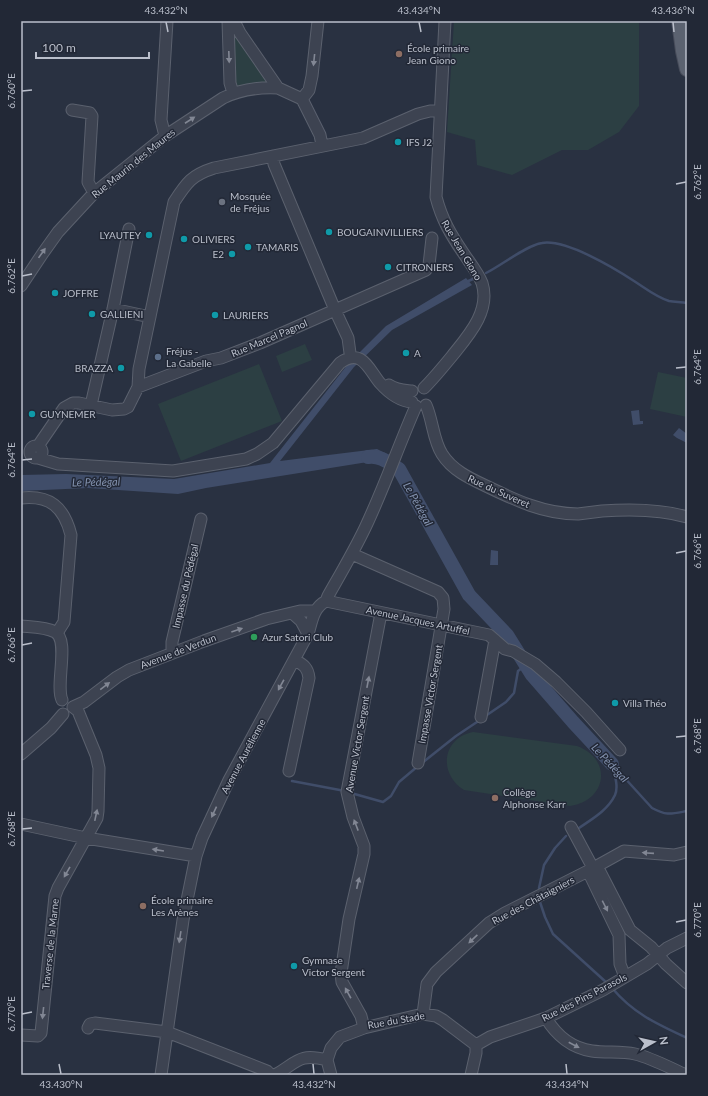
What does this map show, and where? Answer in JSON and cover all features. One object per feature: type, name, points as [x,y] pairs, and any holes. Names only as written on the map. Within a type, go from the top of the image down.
[{"type":"main road","points":[[679,21],[682,51],[687,69]]},
{"type":"street","points":[[165,136],[161,120],[167,21]]},
{"type":"street","points":[[228,21],[230,83],[233,93]]},
{"type":"street","points":[[234,21],[240,33],[278,88],[302,99],[320,135],[322,145]]},
{"type":"street","points":[[302,99],[309,90],[312,76],[318,21]]},
{"type":"street","name":"Rue Jean Giono","points":[[424,388],[468,336],[479,318],[483,304],[482,283],[450,233],[441,216],[436,197],[445,21]]},
{"type":"street","name":"Rue Maurin des Maures","points":[[21,286],[42,253],[58,232],[94,194],[165,136],[233,93],[262,87],[278,88]]},
{"type":"street","points":[[72,110],[90,113],[92,116],[88,182],[94,194]]},
{"type":"street","points":[[354,355],[340,363],[273,443],[252,457],[173,471],[58,464],[32,454],[64,408],[73,403],[91,405],[112,410],[124,409],[128,406],[138,387],[140,368],[174,202],[188,182],[200,172],[214,168],[322,145],[363,138],[418,114],[430,111],[440,111]]},
{"type":"street","points":[[273,156],[274,164],[354,355],[363,361],[393,388],[412,391],[418,387],[424,388],[430,396],[429,402],[418,405],[404,401],[379,382],[375,372]]},
{"type":"street","points":[[91,405],[113,309],[129,229]]},
{"type":"street","name":"Rue Marcel Pagnol","points":[[138,387],[206,361],[234,353],[426,270],[429,265],[432,238]]},
{"type":"street","points":[[113,309],[150,317]]},
{"type":"street","points":[[412,391],[410,396],[418,405]]},
{"type":"street","points":[[315,611],[319,605],[326,601],[352,554],[418,405]]},
{"type":"street","name":"Rue du Suveret","points":[[418,405],[431,416],[441,453],[454,468],[464,475],[516,501],[534,507],[563,513],[578,514],[603,511],[660,511],[687,517]]},
{"type":"street","points":[[21,498],[45,499],[58,507],[66,518],[69,526],[71,535],[64,622],[57,633]]},
{"type":"street","name":"Impasse du Pédégal","points":[[172,653],[172,642],[201,519]]},
{"type":"street","name":"Impasse Victor Sergent","points":[[352,554],[438,592],[443,598],[444,609],[442,625],[418,763]]},
{"type":"street","name":"Avenue Jacques Artuffel","points":[[326,601],[489,635],[509,650],[529,660],[556,682],[571,696],[620,750]]},
{"type":"street","name":"Avenue de Verdun","points":[[73,707],[84,702],[117,677],[129,670],[172,653],[266,620],[300,611],[315,611]]},
{"type":"street","name":"Avenue Aurélienne","points":[[161,1075],[183,920],[196,856],[202,838],[229,780],[308,634],[315,611]]},
{"type":"street","points":[[292,613],[302,621],[308,634]]},
{"type":"street","name":"Avenue Victor Sergent","points":[[349,919],[364,854],[364,846],[353,817],[348,792],[381,613]]},
{"type":"street","points":[[21,626],[52,630],[57,633],[61,640],[62,646],[59,688],[62,700],[58,708],[60,713],[69,714],[73,707],[71,701],[65,699],[62,700]]},
{"type":"street","points":[[481,718],[495,640]]},
{"type":"street","points":[[289,771],[309,678],[308,670],[304,665],[295,660]]},
{"type":"street","name":"Traverse de la Marne","points":[[21,1035],[38,1036],[41,1033],[55,896],[97,818],[99,789],[96,755],[78,711],[73,707]]},
{"type":"street","points":[[21,754],[52,728],[63,714]]},
{"type":"street","points":[[21,824],[86,838],[196,856]]},
{"type":"street","points":[[571,827],[593,869],[630,930],[651,947],[687,983]]},
{"type":"street","name":"Rue des Châtaigniers","points":[[423,1014],[427,984],[436,972],[489,923],[505,913],[593,869],[624,851],[674,855],[687,852]]},
{"type":"street","points":[[593,869],[619,935],[620,980]]},
{"type":"street","name":"Rue du Stade","points":[[349,919],[341,973],[342,982],[361,1016],[364,1028],[423,1014],[440,1018],[476,1045]]},
{"type":"street","points":[[619,935],[630,930]]},
{"type":"street","name":"Rue des Pins Parasols","points":[[476,1045],[490,1037],[546,1018],[603,990],[647,964],[667,948],[687,938]]},
{"type":"street","points":[[546,1018],[550,1025],[563,1039],[578,1047],[592,1051],[622,1052],[636,1055],[686,1075]]},
{"type":"street","points":[[88,1028],[90,1024],[95,1023],[167,1032],[267,1071],[271,1075]]},
{"type":"street","points":[[331,1075],[327,1060],[331,1048],[340,1037],[364,1028]]},
{"type":"street","points":[[471,1075],[476,1053],[476,1045]]},
{"type":"street","points":[[275,1075],[302,1058],[313,1057],[327,1060]]},
{"type":"green space","points":[[454,21],[639,21],[639,106],[619,132],[588,150],[562,150],[512,175],[477,165],[475,140],[447,132]]},
{"type":"green space","points":[[235,37],[239,38],[268,84],[234,87],[232,39]]},
{"type":"green space","points":[[305,344],[312,360],[282,372],[276,356]]},
{"type":"green space","points":[[259,364],[282,421],[181,461],[158,404]]},
{"type":"green space","points":[[658,372],[687,378],[687,417],[650,409]]},
{"type":"green space","points":[[473,732],[577,746],[589,752],[596,760],[600,769],[601,779],[598,788],[592,796],[582,803],[570,806],[464,790],[450,775],[447,766],[447,757],[455,741]]},
{"type":"water","points":[[466,278],[472,285],[392,330],[354,367],[280,461],[377,449],[389,455],[385,464],[374,461],[206,488],[178,494],[88,488],[21,491],[21,475],[66,474],[174,479],[270,463],[348,364],[386,326]]},
{"type":"water","points":[[639,410],[640,421],[643,421],[643,424],[633,425],[631,411]]},
{"type":"water","points":[[679,428],[687,434],[687,443],[673,435]]},
{"type":"water","points":[[491,550],[498,551],[498,565],[490,565]]},
{"type":"waterway","points":[[486,273],[529,247],[542,243],[552,243],[564,245],[590,256],[615,269],[664,299],[687,303]]},
{"type":"waterway","points":[[466,282],[473,279]]},
{"type":"waterway","name":"Le Pédégal","points":[[368,457],[380,458],[399,469],[469,595],[507,635],[532,675],[612,764]]},
{"type":"waterway","points":[[484,717],[506,702],[514,693],[518,671],[526,665]]},
{"type":"waterway","points":[[422,763],[456,736],[480,720]]},
{"type":"waterway","name":"Le Pédégal","points":[[612,764],[652,808],[669,814],[687,811]]},
{"type":"waterway","points":[[579,828],[604,810],[615,795],[616,784],[612,764]]},
{"type":"waterway","points":[[351,793],[383,802],[391,796],[399,782],[418,766]]},
{"type":"waterway","points":[[292,781],[345,791]]},
{"type":"waterway","points":[[539,888],[544,865],[555,848],[566,836]]},
{"type":"waterway","points":[[540,902],[553,934],[607,983]]},
{"type":"waterway","points":[[612,988],[637,1012],[687,1038]]},
{"type":"place","name":"École primaire Jean Giono","points":[[399,54]]},
{"type":"place","name":"IFS J2","points":[[398,142]]},
{"type":"place","name":"Mosquée de Fréjus","points":[[222,202]]},
{"type":"place","name":"BOUGAINVILLIERS","points":[[329,232]]},
{"type":"place","name":"LYAUTEY","points":[[149,235]]},
{"type":"place","name":"OLIVIERS","points":[[184,239]]},
{"type":"place","name":"TAMARIS","points":[[248,247]]},
{"type":"place","name":"E2","points":[[232,254]]},
{"type":"place","name":"CITRONIERS","points":[[388,267]]},
{"type":"place","name":"JOFFRE","points":[[55,293]]},
{"type":"place","name":"GALLIENI","points":[[92,314]]},
{"type":"place","name":"LAURIERS","points":[[215,315]]},
{"type":"place","name":"A","points":[[406,353]]},
{"type":"place","name":"Fréjus - La Gabelle","points":[[158,357]]},
{"type":"place","name":"BRAZZA","points":[[121,368]]},
{"type":"place","name":"GUYNEMER","points":[[32,414]]},
{"type":"place","name":"Azur Satori Club","points":[[254,637]]},
{"type":"place","name":"Villa Théo","points":[[615,703]]},
{"type":"place","name":"Collège Alphonse Karr","points":[[495,798]]},
{"type":"place","name":"École primaire Les Arènes","points":[[143,906]]},
{"type":"place","name":"Gymnase Victor Sergent","points":[[294,966]]}]
